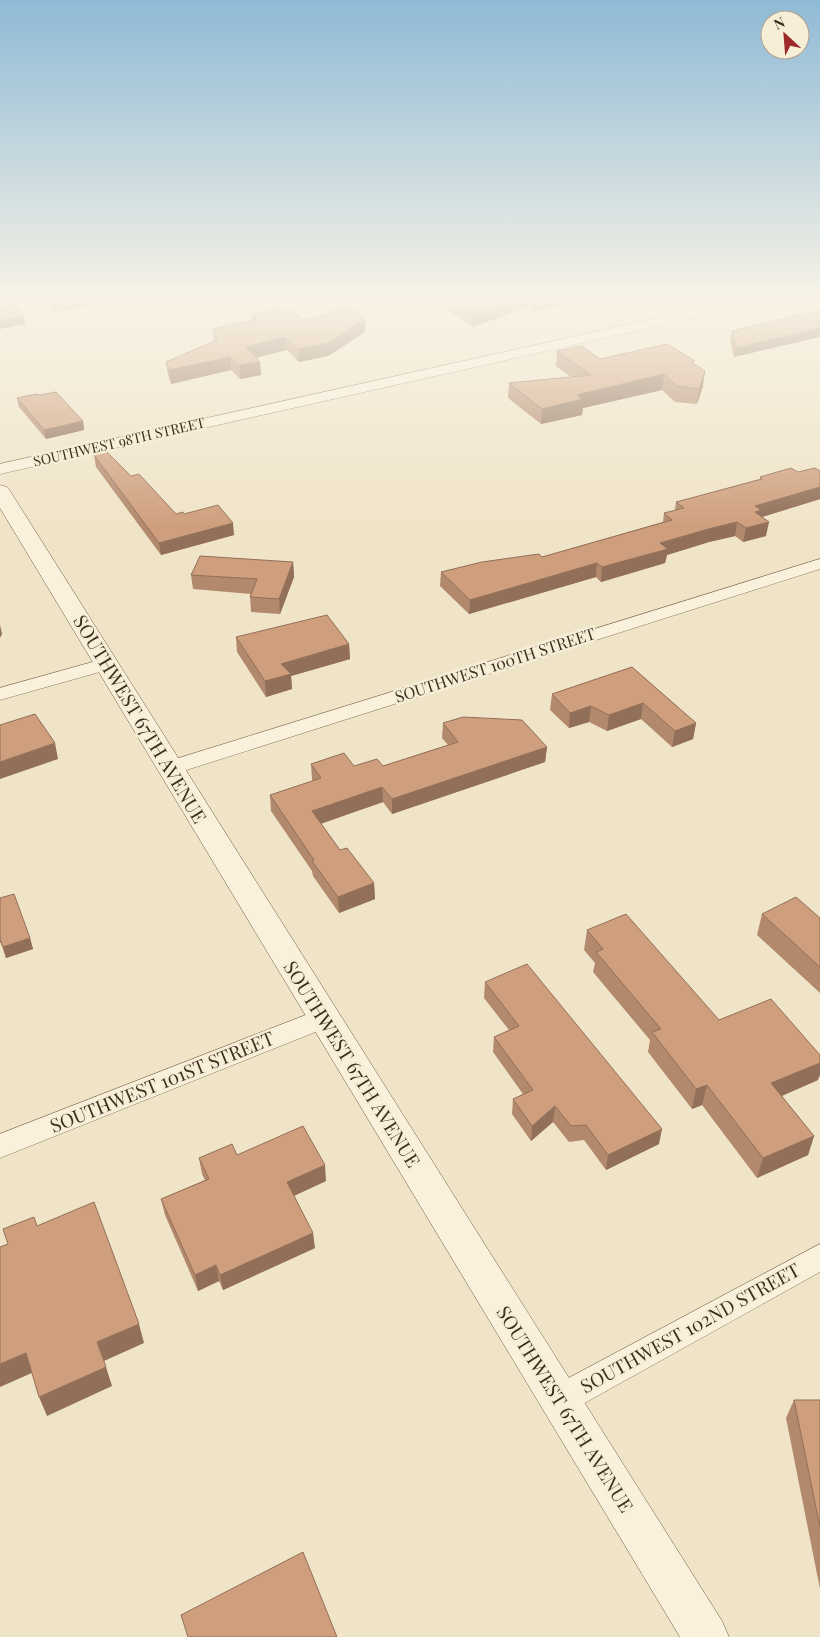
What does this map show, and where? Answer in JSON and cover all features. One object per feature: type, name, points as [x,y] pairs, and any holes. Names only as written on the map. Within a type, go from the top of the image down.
[{"type":"main road","name":"SOUTHWEST 67TH AVENUE","points":[[0,491],[706,1637]]},
{"type":"street","name":"SOUTHWEST 98TH STREET","points":[[0,468],[421,374]]},
{"type":"street","name":"SOUTHWEST 100TH STREET","points":[[170,768],[820,564]]},
{"type":"street","points":[[0,694],[107,664]]},
{"type":"street","name":"SOUTHWEST 101ST STREET","points":[[0,1146],[324,1018]]},
{"type":"street","name":"SOUTHWEST 102ND STREET","points":[[561,1400],[820,1257]]},
{"type":"building","points":[[662,374],[577,395],[583,399],[542,409],[509,383],[591,375]]},
{"type":"building","points":[[664,374],[704,374],[699,389],[677,386]]},
{"type":"building","points":[[56,392],[83,421],[44,430],[17,398]]},
{"type":"building","points":[[102,447],[131,476],[139,474],[176,514],[183,512],[184,514],[218,505],[233,523],[159,543],[94,455]]},
{"type":"building","points":[[791,468],[798,472],[815,468],[820,471],[820,487],[755,506],[761,510],[755,512],[769,522],[746,528],[737,522],[712,528],[660,543],[668,549],[602,567],[597,563],[470,600],[441,572],[482,562],[539,554],[542,557],[672,520],[664,513],[684,508],[676,502],[762,479],[760,477]]},
{"type":"building","points":[[200,556],[293,562],[279,599],[250,597],[257,579],[191,575]]},
{"type":"building","points":[[327,615],[349,644],[281,664],[291,674],[265,681],[236,637]]},
{"type":"building","points":[[632,667],[696,723],[675,731],[643,703],[609,715],[591,706],[570,713],[552,694]]},
{"type":"building","points":[[35,714],[55,743],[0,762],[0,725]]},
{"type":"building","points":[[463,717],[522,720],[547,747],[392,799],[382,787],[312,811],[340,850],[347,848],[374,883],[338,897],[312,861],[314,860],[270,795],[321,778],[311,764],[344,753],[354,766],[377,759],[383,766],[458,742],[443,723]]},
{"type":"building","points":[[14,894],[30,938],[3,947],[0,939],[0,898]]},
{"type":"building","points":[[796,897],[820,918],[820,967],[762,914]]},
{"type":"building","points":[[626,914],[719,1020],[771,999],[820,1055],[820,1063],[771,1083],[814,1136],[763,1158],[707,1085],[696,1089],[652,1032],[661,1029],[596,952],[603,949],[587,930]]},
{"type":"building","points":[[527,964],[662,1129],[608,1155],[586,1125],[571,1126],[555,1106],[532,1126],[513,1099],[533,1090],[494,1037],[519,1026],[485,982]]},
{"type":"building","points":[[303,1126],[325,1165],[287,1182],[313,1233],[220,1275],[216,1265],[195,1275],[161,1199],[209,1179],[199,1158],[232,1144],[237,1155]]},
{"type":"building","points":[[94,1202],[139,1324],[97,1342],[106,1367],[39,1397],[26,1353],[0,1364],[0,1247],[8,1244],[3,1229],[34,1217],[37,1226]]},
{"type":"building","points":[[794,1400],[820,1400],[820,1527]]},
{"type":"building","points":[[303,1552],[337,1637],[188,1637],[181,1615]]}]
